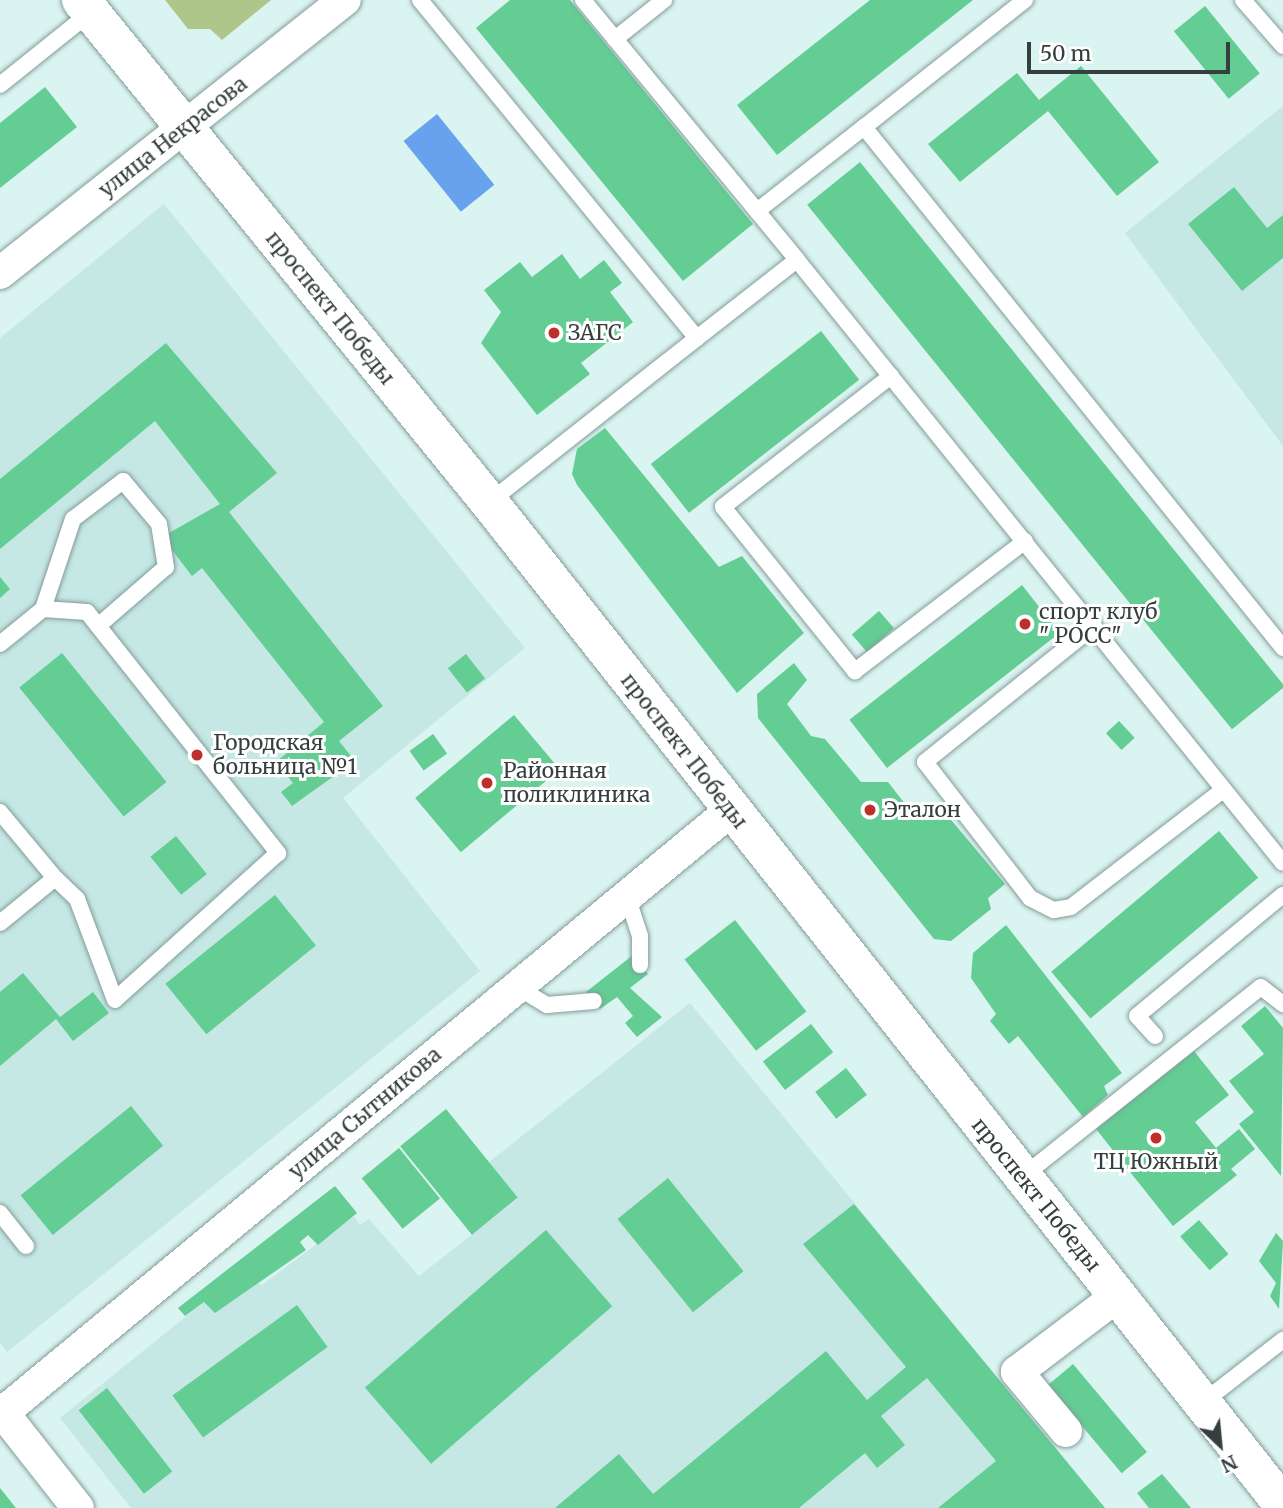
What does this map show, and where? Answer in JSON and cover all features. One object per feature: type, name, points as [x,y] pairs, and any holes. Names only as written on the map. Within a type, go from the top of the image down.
[{"type":"street","name":"улица Некрасова","points":[[0,273],[345,0]]},
{"type":"street","name":"проспект Победы","points":[[86,6],[488,502],[1283,1505]]},
{"type":"street","name":"улица Сытникова","points":[[1,1412],[730,810]]},
{"type":"street","points":[[1066,1431],[1017,1372],[1116,1296]]},
{"type":"street","points":[[1,1412],[78,1508]]},
{"type":"lane","points":[[420,0],[697,338]]},
{"type":"lane","points":[[583,0],[1094,626],[1283,863]]},
{"type":"lane","points":[[615,39],[664,0]]},
{"type":"lane","points":[[757,211],[1025,0]]},
{"type":"lane","points":[[1243,0],[1283,46]]},
{"type":"lane","points":[[0,85],[86,6]]},
{"type":"lane","points":[[864,127],[1283,648]]},
{"type":"lane","points":[[488,502],[797,260]]},
{"type":"lane","points":[[891,376],[723,507],[855,671],[1025,541]]},
{"type":"lane","points":[[0,644],[43,609],[73,519],[123,481],[159,524],[166,567],[98,626]]},
{"type":"lane","points":[[0,813],[55,878],[77,899],[115,1000],[278,853],[87,612],[43,609]]},
{"type":"lane","points":[[1094,626],[925,762],[1030,898],[1054,910],[1071,907],[1223,790]]},
{"type":"lane","points":[[0,923],[55,878]]},
{"type":"lane","points":[[1154,1036],[1137,1016],[1283,895]]},
{"type":"lane","points":[[627,896],[640,936],[640,965]]},
{"type":"lane","points":[[517,987],[547,1005],[594,1001]]},
{"type":"lane","points":[[1022,1177],[1261,987],[1283,1004]]},
{"type":"lane","points":[[0,1213],[26,1246]]},
{"type":"lane","points":[[1202,1403],[1283,1340]]},
{"type":"shaded area","points":[[1283,106],[1283,446],[1125,233]]},
{"type":"shaded area","name":"Городская больница №1","points":[[164,204],[525,648],[343,798],[480,971],[7,1352],[0,1343],[0,338]]},
{"type":"shaded area","points":[[690,1003],[1105,1508],[131,1508],[60,1418],[204,1302],[254,1280],[262,1285],[354,1216],[360,1225],[369,1219],[419,1276],[517,1199],[489,1162]]},
{"type":"green space","points":[[165,0],[271,0],[222,40],[210,29],[188,29]]},
{"type":"water","points":[[437,114],[494,185],[461,212],[404,141]]},
{"type":"building","points":[[510,0],[570,0],[753,224],[683,281],[476,28]]},
{"type":"building","points":[[870,0],[973,0],[777,155],[737,105]]},
{"type":"building","points":[[1205,6],[1260,74],[1229,99],[1174,31]]},
{"type":"building","points":[[1081,66],[1159,162],[1117,196],[1048,111],[960,182],[928,144],[1017,73],[1039,100]]},
{"type":"building","points":[[45,87],[77,127],[0,188],[0,123]]},
{"type":"building","points":[[860,162],[1283,684],[1283,688],[1232,729],[807,205]]},
{"type":"building","points":[[1234,187],[1267,228],[1283,215],[1283,258],[1242,291],[1188,224]]},
{"type":"building","name":"ЗАГС","points":[[562,254],[580,279],[604,260],[622,283],[610,292],[633,322],[581,363],[590,374],[537,415],[481,343],[501,312],[484,290],[520,262],[532,277]]},
{"type":"building","points":[[821,331],[859,380],[689,513],[651,464]]},
{"type":"building","points":[[166,343],[277,473],[229,512],[383,706],[339,741],[355,761],[292,806],[281,792],[293,783],[276,762],[324,722],[202,568],[192,576],[162,537],[220,504],[155,421],[0,549],[0,479]]},
{"type":"building","points":[[605,428],[719,567],[742,556],[804,633],[737,693],[577,485],[572,474],[577,449]]},
{"type":"building","points":[[0,577],[10,589],[0,598]]},
{"type":"building","points":[[1022,585],[1060,633],[887,768],[849,720]]},
{"type":"building","points":[[879,611],[894,628],[867,652],[852,635]]},
{"type":"building","points":[[62,653],[166,782],[124,817],[19,688]]},
{"type":"building","points":[[466,654],[485,678],[467,693],[448,668]]},
{"type":"building","name":"Эталон","points":[[794,663],[807,680],[787,704],[811,736],[825,739],[861,782],[888,782],[916,818],[936,802],[1005,884],[988,898],[991,909],[951,941],[934,939],[758,718],[757,694]]},
{"type":"building","name":"Районная поликлиника","points":[[514,715],[560,769],[461,852],[415,798]]},
{"type":"building","points":[[1119,721],[1135,738],[1122,750],[1106,733]]},
{"type":"building","points":[[433,734],[447,753],[424,770],[410,751]]},
{"type":"building","points":[[1219,831],[1258,878],[1090,1018],[1051,972]]},
{"type":"building","points":[[176,836],[207,874],[181,895],[150,857]]},
{"type":"building","points":[[275,895],[316,946],[206,1034],[165,984]]},
{"type":"building","points":[[735,920],[806,1011],[756,1051],[685,959]]},
{"type":"building","points":[[1006,925],[1122,1073],[1104,1086],[1108,1095],[1083,1117],[1018,1036],[1009,1044],[990,1021],[996,1014],[971,978],[973,953]]},
{"type":"building","points":[[633,955],[648,974],[630,988],[662,1017],[637,1037],[625,1023],[633,1016],[617,997],[600,1009],[586,992]]},
{"type":"building","points":[[23,973],[60,1017],[93,992],[109,1013],[73,1041],[56,1019],[0,1066],[0,992]]},
{"type":"building","points":[[1265,1006],[1283,1028],[1281,1176],[1239,1124],[1254,1112],[1229,1081],[1264,1054],[1241,1026]]},
{"type":"building","points":[[811,1024],[833,1052],[785,1090],[763,1062]]},
{"type":"building","name":"ТЦ Южный","points":[[1194,1051],[1229,1095],[1195,1122],[1216,1148],[1239,1129],[1255,1149],[1231,1169],[1237,1175],[1173,1226],[1096,1129]]},
{"type":"building","points":[[846,1068],[867,1095],[836,1119],[815,1092]]},
{"type":"building","points":[[131,1106],[163,1146],[53,1235],[21,1195]]},
{"type":"building","points":[[446,1109],[518,1198],[472,1235],[400,1146]]},
{"type":"building","points":[[399,1148],[440,1199],[403,1229],[362,1178]]},
{"type":"building","points":[[668,1178],[744,1271],[693,1312],[617,1219]]},
{"type":"building","points":[[335,1186],[357,1213],[318,1245],[308,1235],[300,1242],[306,1250],[215,1313],[204,1302],[185,1316],[178,1308]]},
{"type":"building","points":[[854,1204],[1105,1508],[938,1508],[996,1461],[927,1378],[881,1416],[905,1445],[877,1468],[865,1453],[799,1508],[555,1508],[619,1454],[653,1494],[826,1351],[867,1400],[906,1367],[803,1244]]},
{"type":"building","points":[[1199,1220],[1229,1254],[1210,1270],[1180,1236]]},
{"type":"building","points":[[546,1230],[612,1306],[431,1464],[365,1387]]},
{"type":"building","points":[[1276,1233],[1283,1241],[1279,1309],[1270,1296],[1276,1283],[1259,1261]]},
{"type":"building","points":[[297,1305],[328,1347],[203,1438],[172,1396]]},
{"type":"building","points":[[1073,1364],[1147,1452],[1122,1473],[1048,1385]]},
{"type":"building","points":[[107,1388],[172,1472],[144,1494],[79,1410]]},
{"type":"building","points":[[1162,1474],[1191,1508],[1149,1508],[1137,1493]]},
{"type":"building","points":[[0,1488],[16,1508],[0,1508]]},
{"type":"place","name":"ЗАГС","points":[[554,333]]},
{"type":"place","name":"спорт клуб \" РОСС\"","points":[[1025,624]]},
{"type":"place","name":"Городская больница №1","points":[[197,755]]},
{"type":"place","name":"Районная поликлиника","points":[[487,783]]},
{"type":"place","name":"Эталон","points":[[870,810]]},
{"type":"place","name":"ТЦ Южный","points":[[1156,1138]]}]
